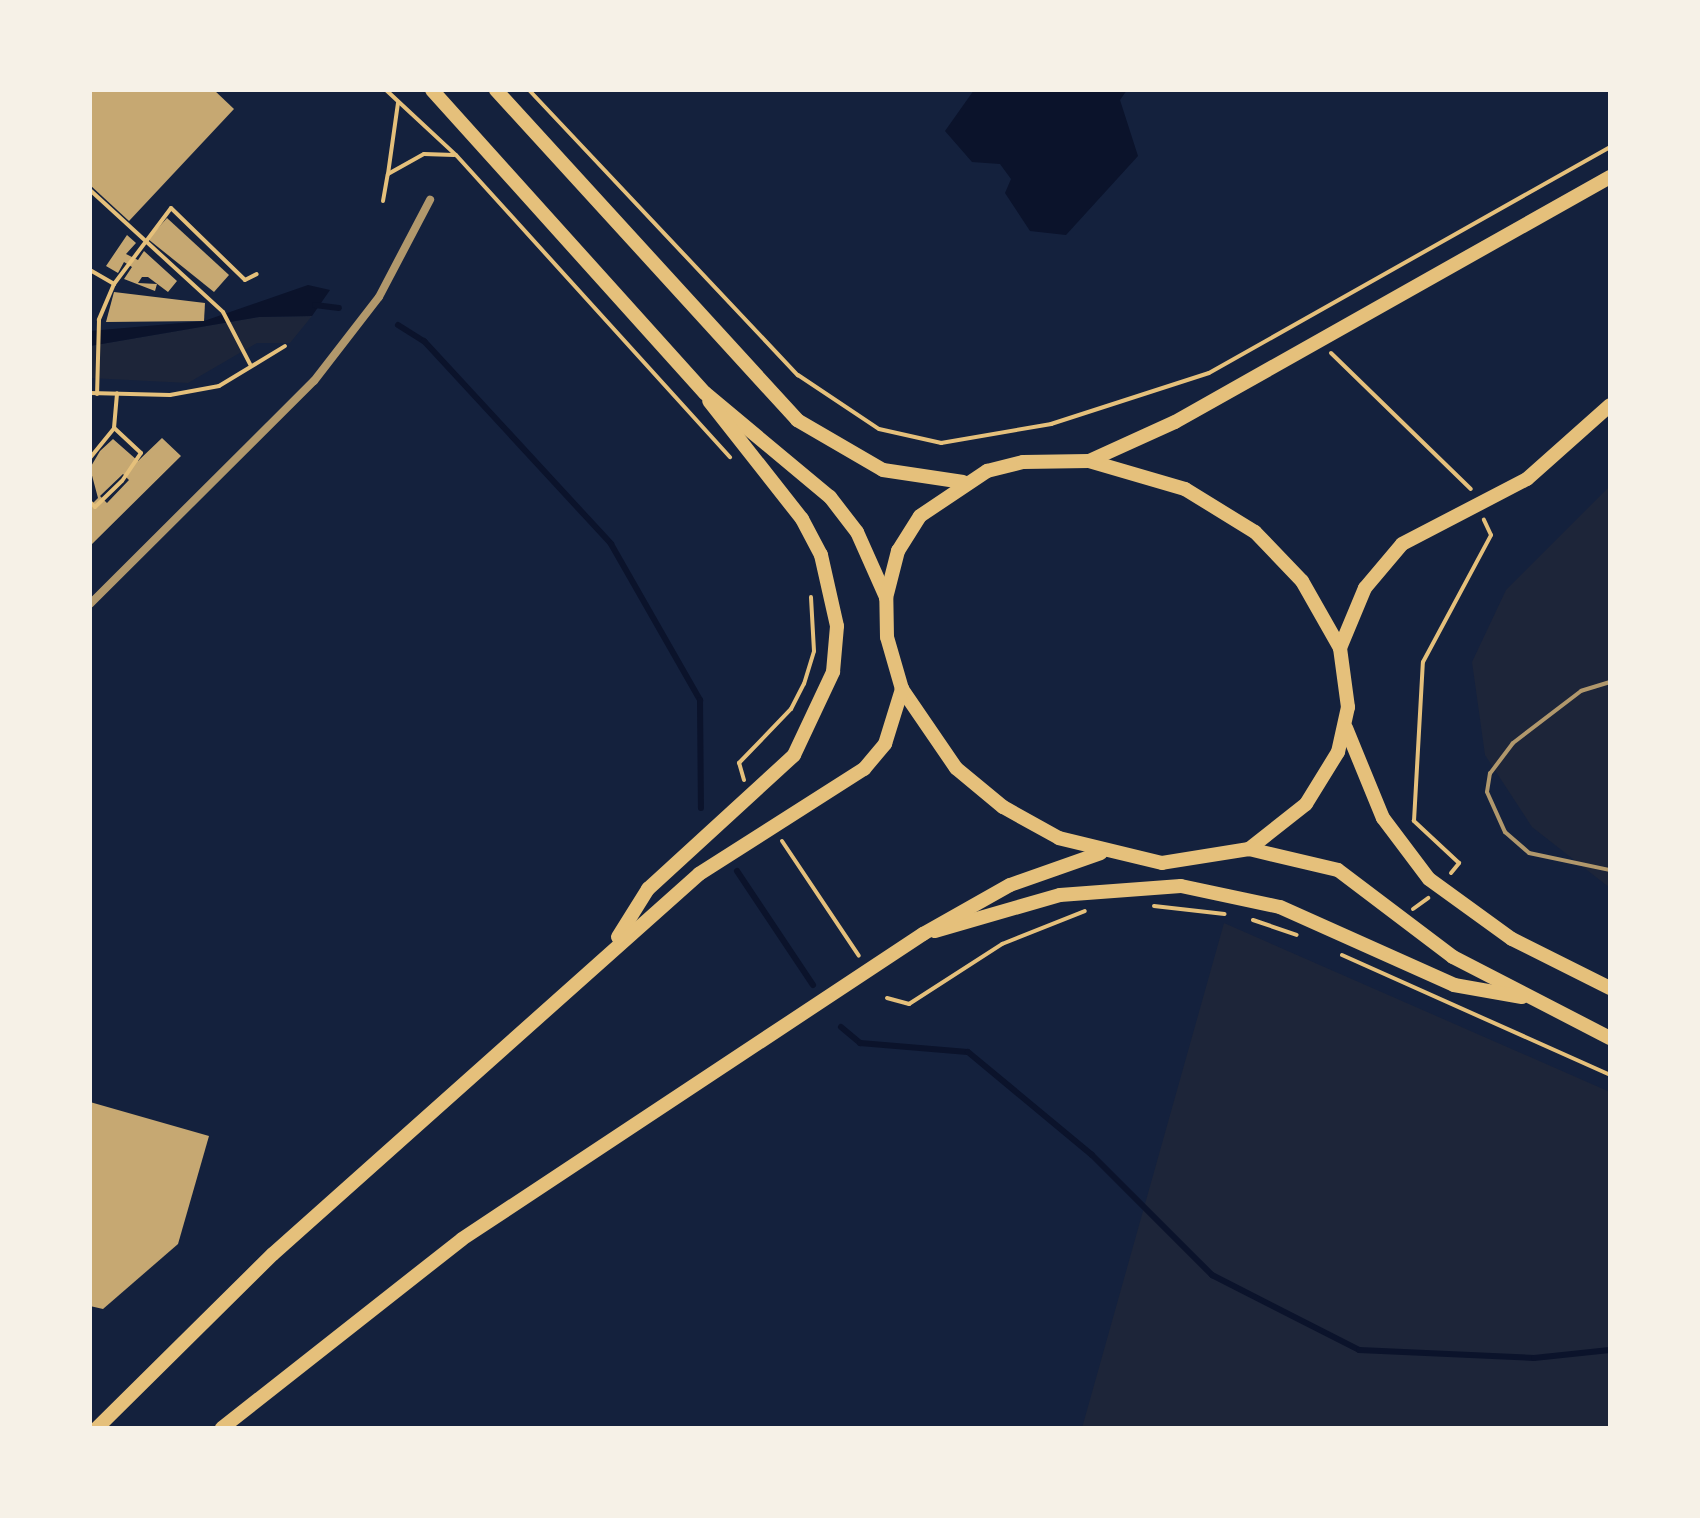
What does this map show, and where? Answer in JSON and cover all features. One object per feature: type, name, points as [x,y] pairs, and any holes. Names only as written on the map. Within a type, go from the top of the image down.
[{"type":"main road","points":[[432,90],[705,393],[830,497],[857,532],[886,598]]},
{"type":"main road","points":[[496,90],[797,420],[883,470],[963,483]]},
{"type":"main road","points":[[1089,461],[1175,422],[1610,177]]},
{"type":"main road","points":[[610,951],[648,889],[794,755],[833,672],[837,626],[821,555],[802,519],[724,429],[705,393]]},
{"type":"main road","points":[[1340,648],[1365,588],[1394,551],[1527,479],[1610,405]]},
{"type":"main road","points":[[1610,988],[1512,939],[1429,879],[1383,818],[1346,728],[1340,648],[1302,581],[1244,524],[1185,489],[1089,461],[1023,462],[963,483],[934,501],[907,534],[886,598],[887,637],[902,689],[936,744],[979,789],[1029,824],[1101,853],[1185,863],[1249,849],[1338,870],[1432,943],[1522,997],[1610,1038]]},
{"type":"main road","points":[[97,1428],[273,1254],[610,951],[727,851],[864,769],[885,744],[902,689]]},
{"type":"main road","points":[[1249,849],[1306,804],[1346,728]]},
{"type":"main road","points":[[222,1428],[462,1239],[923,934],[1010,885],[1101,853]]},
{"type":"main road","points":[[923,934],[1076,892],[1181,886],[1280,907],[1454,985],[1522,997]]},
{"type":"street","points":[[90,604],[333,359],[379,297],[430,200]]},
{"type":"lane","points":[[1610,682],[1581,691],[1513,743],[1490,773],[1487,792],[1505,832],[1529,853],[1610,870]]},
{"type":"path","points":[[386,90],[456,155],[732,459]]},
{"type":"path","points":[[529,90],[798,375],[879,429],[941,443],[1051,424],[1209,373],[1610,147]]},
{"type":"path","points":[[383,201],[398,103]]},
{"type":"path","points":[[388,174],[429,152],[456,155]]},
{"type":"path","points":[[90,190],[223,312],[250,364]]},
{"type":"path","points":[[97,394],[99,320],[114,284],[142,239],[171,208],[245,280],[257,274]]},
{"type":"path","points":[[90,270],[114,284]]},
{"type":"path","points":[[90,393],[170,395],[219,386],[250,364],[285,346]]},
{"type":"path","points":[[1329,351],[1471,489]]},
{"type":"path","points":[[90,458],[114,428],[117,393]]},
{"type":"path","points":[[90,502],[95,507],[122,481],[141,453],[114,428]]},
{"type":"path","points":[[1450,874],[1459,863],[1414,821],[1423,662],[1491,535]]},
{"type":"path","points":[[744,780],[739,763],[791,709],[804,684],[814,651],[810,580]]},
{"type":"path","points":[[782,841],[859,956]]},
{"type":"path","points":[[1413,910],[1429,897]]},
{"type":"path","points":[[1147,906],[1235,917]]},
{"type":"path","points":[[887,998],[909,1004],[1029,930],[1100,909]]},
{"type":"path","points":[[1246,919],[1311,941]]},
{"type":"path","points":[[1337,953],[1610,1075]]},
{"type":"shaded area","points":[[974,90],[1127,90],[1120,100],[1138,156],[1066,235],[1030,231],[1005,193],[1011,179],[1000,164],[972,162],[945,131]]},
{"type":"shaded area","points":[[308,285],[330,290],[312,316],[259,317],[90,346],[90,331],[204,321]]},
{"type":"shaded area","points":[[312,316],[290,343],[257,343],[188,383],[90,378],[90,346],[259,317]]},
{"type":"shaded area","points":[[1610,486],[1610,888],[1532,827],[1485,755],[1472,662],[1506,590]]},
{"type":"shaded area","points":[[1224,923],[1610,1092],[1610,1428],[1082,1428]]},
{"type":"building","points":[[90,90],[214,90],[234,109],[129,221],[90,185]]},
{"type":"building","points":[[167,218],[229,275],[214,292],[148,239]]},
{"type":"building","points":[[127,235],[136,243],[126,254],[138,260],[144,251],[177,281],[168,292],[148,277],[142,277],[138,283],[157,284],[155,291],[124,279],[132,267],[124,262],[118,273],[106,266]]},
{"type":"building","points":[[114,292],[205,303],[204,321],[106,322]]},
{"type":"building","points":[[162,438],[181,456],[90,546],[90,506],[98,498],[90,468],[100,451],[113,439],[138,461]],"holes":[[[123,474],[129,480],[107,503],[100,496]]]},
{"type":"building","points":[[90,1102],[209,1136],[178,1244],[103,1309],[90,1306]]},
{"type":"waterway","points":[[315,305],[339,308]]},
{"type":"waterway","points":[[398,325],[424,341],[611,544],[700,700],[701,808]]},
{"type":"waterway","points":[[737,871],[813,985]]},
{"type":"waterway","points":[[841,1027],[860,1043],[968,1052],[1092,1155],[1212,1275],[1359,1350],[1534,1358],[1610,1350]]}]
